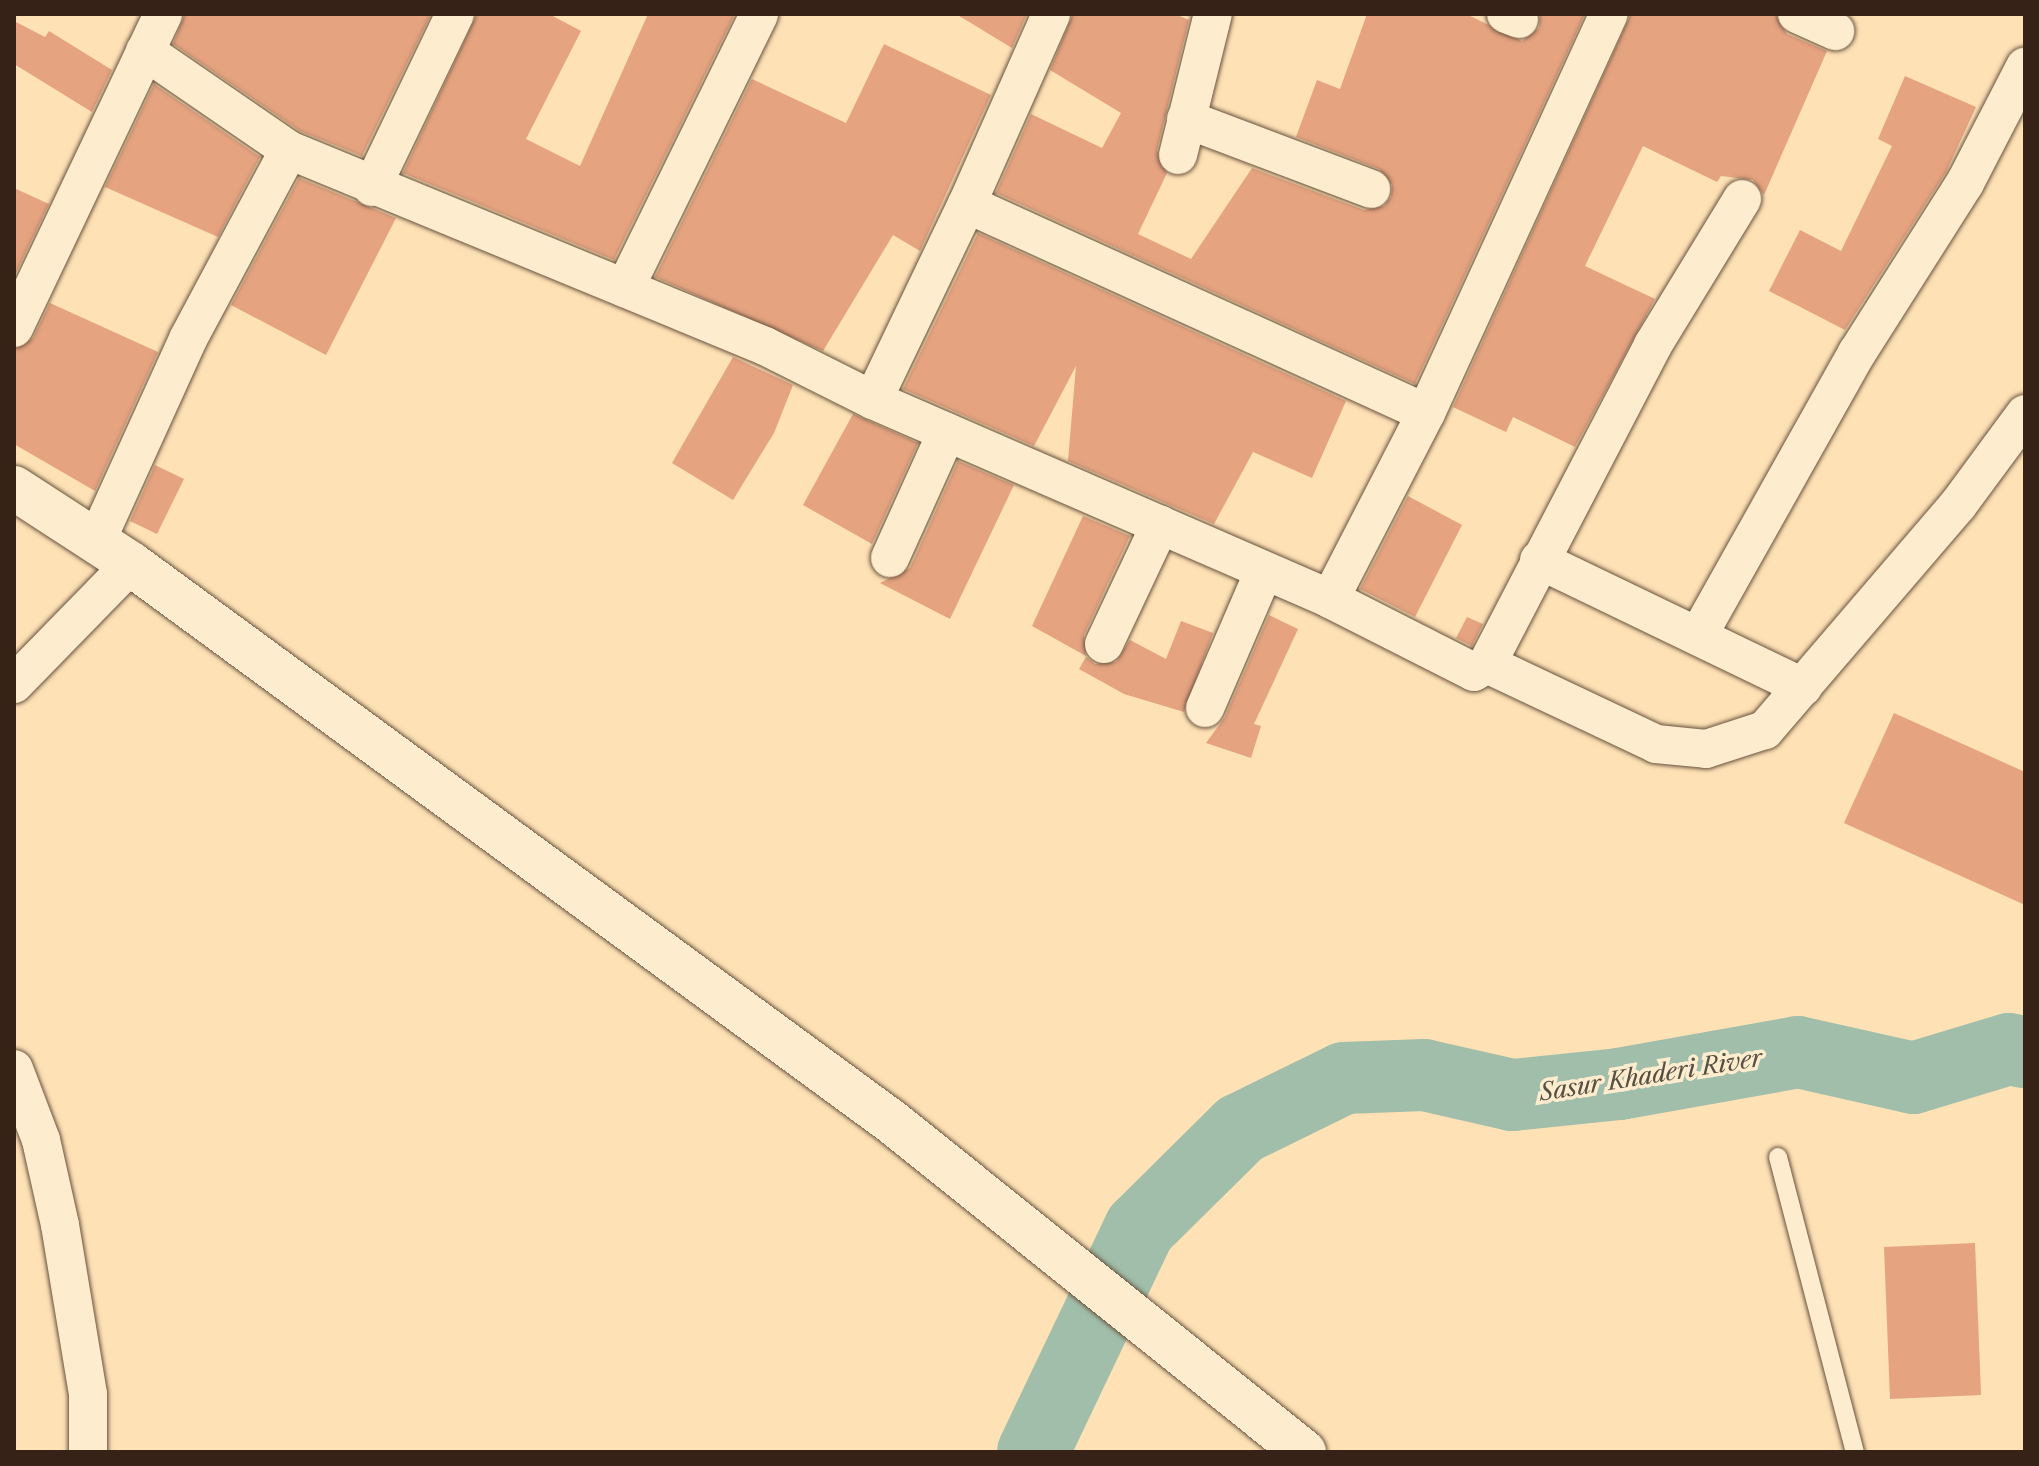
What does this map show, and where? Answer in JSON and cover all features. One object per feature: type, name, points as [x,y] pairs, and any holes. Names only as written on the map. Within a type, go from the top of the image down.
[{"type":"street","points":[[14,328],[163,14]]},
{"type":"street","points":[[372,187],[455,14]]},
{"type":"street","points":[[625,288],[759,14]]},
{"type":"street","points":[[873,400],[967,204],[1051,14]]},
{"type":"street","points":[[1213,14],[1182,137],[1371,189]]},
{"type":"street","points":[[1330,599],[1426,413],[1609,14]]},
{"type":"street","points":[[1797,14],[1835,31]]},
{"type":"street","points":[[145,51],[289,150],[372,187],[625,288],[1330,599],[1451,665],[1474,672],[1487,664],[1653,345],[1742,199]]},
{"type":"street","points":[[1698,636],[1857,353],[1965,183],[2025,67]]},
{"type":"street","points":[[14,684],[114,553],[188,339],[289,150]]},
{"type":"street","points":[[967,204],[1426,413]]},
{"type":"street","points":[[1487,664],[1656,744],[1706,749],[1765,730],[1958,505],[2025,414]]},
{"type":"street","points":[[890,558],[947,432]]},
{"type":"street","points":[[14,488],[114,553],[892,1122],[1304,1452]]},
{"type":"street","points":[[1104,644],[1160,525]]},
{"type":"street","points":[[1539,560],[1803,687]]},
{"type":"street","points":[[1205,708],[1264,571]]},
{"type":"street","points":[[14,1069],[88,1394],[88,1452]]},
{"type":"lane","points":[[1778,1157],[1855,1452]]},
{"type":"building","points":[[185,14],[431,14],[362,156],[300,131],[173,44]]},
{"type":"building","points":[[477,14],[549,14],[581,31],[526,139],[580,166],[648,14],[735,14],[614,260],[403,173]]},
{"type":"building","points":[[956,14],[1027,14],[1012,48]]},
{"type":"building","points":[[1073,14],[1175,14],[1189,20],[1157,150],[1167,173],[1138,234],[1191,259],[1252,168],[1364,210],[1384,206],[1391,197],[1392,185],[1379,169],[1296,137],[1317,80],[1340,89],[1367,14],[1466,14],[1522,41],[1539,28],[1540,14],[1585,14],[1415,384],[996,193],[1031,114],[1102,148],[1121,113],[1050,70]]},
{"type":"building","points":[[1631,14],[1775,14],[1787,34],[1827,51],[1764,195],[1753,180],[1721,176],[1717,182],[1643,146],[1585,266],[1655,299],[1575,447],[1513,417],[1506,432],[1453,407]]},
{"type":"building","points":[[14,21],[45,37],[49,31],[112,70],[92,112],[14,64]]},
{"type":"building","points":[[884,44],[991,95],[920,251],[893,235],[823,351],[655,277],[752,79],[846,123]]},
{"type":"building","points":[[1905,76],[1976,107],[1946,172],[1845,330],[1769,291],[1800,230],[1841,251],[1892,146],[1878,139]]},
{"type":"building","points":[[154,84],[260,157],[218,237],[105,187]]},
{"type":"building","points":[[299,178],[396,218],[326,355],[231,305]]},
{"type":"building","points":[[14,188],[49,204],[14,277]]},
{"type":"building","points":[[978,233],[1346,401],[1312,478],[1253,452],[1214,524],[1068,461],[1076,366],[1034,446],[903,389]]},
{"type":"building","points":[[50,303],[158,352],[95,491],[14,444],[14,350],[33,338]]},
{"type":"building","points":[[733,357],[793,385],[774,433],[733,500],[672,463]]},
{"type":"building","points":[[853,414],[918,443],[872,544],[803,505]]},
{"type":"building","points":[[958,461],[1014,485],[950,619],[880,583],[910,568]]},
{"type":"building","points":[[155,465],[184,479],[157,534],[130,521]]},
{"type":"building","points":[[1408,496],[1462,525],[1415,617],[1360,589]]},
{"type":"building","points":[[1083,516],[1130,536],[1084,635],[1086,656],[1032,626]]},
{"type":"building","points":[[1269,615],[1298,629],[1254,724],[1261,726],[1251,758],[1206,743],[1225,717]]},
{"type":"building","points":[[1467,617],[1483,624],[1472,646],[1456,638]]},
{"type":"building","points":[[1181,621],[1213,633],[1184,712],[1124,694],[1079,669],[1086,657],[1095,664],[1116,662],[1130,640],[1166,659]]},
{"type":"building","points":[[1894,713],[2025,772],[2025,905],[1844,823]]},
{"type":"building","points":[[1975,1243],[1981,1395],[1890,1399],[1884,1247]]},
{"type":"waterway","name":"Sasur Khaderi River","points":[[1033,1452],[1140,1228],[1240,1129],[1344,1078],[1424,1075],[1513,1095],[1619,1084],[1798,1052],[1913,1078],[2009,1049],[2025,1052]]}]
